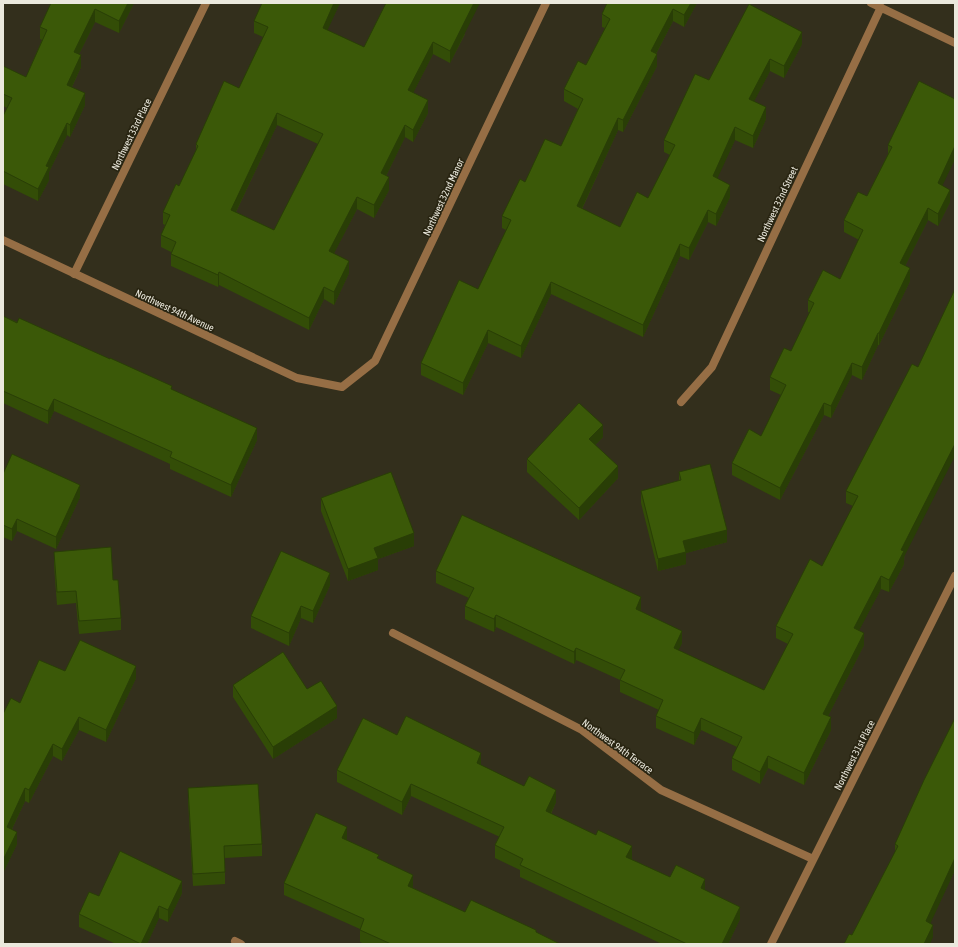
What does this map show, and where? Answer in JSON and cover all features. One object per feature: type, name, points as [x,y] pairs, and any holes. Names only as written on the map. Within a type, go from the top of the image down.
[{"type":"street","name":"Northwest 33rd Place","points":[[74,274],[206,3]]},
{"type":"street","name":"Northwest 32nd Manor","points":[[342,386],[375,361],[546,3]]},
{"type":"street","points":[[871,3],[955,43]]},
{"type":"street","name":"Northwest 32nd Street","points":[[681,402],[712,367],[881,7]]},
{"type":"street","name":"Northwest 94th Avenue","points":[[3,240],[297,378],[342,386]]},
{"type":"street","name":"Northwest 31st Place","points":[[771,944],[955,576]]},
{"type":"street","name":"Northwest 94th Terrace","points":[[393,632],[582,730],[661,790],[813,859]]},
{"type":"building","points":[[51,3],[128,3],[119,21],[95,9],[74,52],[81,55],[67,85],[85,93],[70,125],[67,123],[46,166],[49,167],[38,189],[3,171],[3,116],[12,98],[3,94],[3,66],[26,77],[47,30],[40,27]]},
{"type":"building","points":[[262,3],[334,3],[323,28],[364,47],[386,3],[474,3],[450,51],[433,42],[408,90],[428,100],[413,130],[405,125],[381,173],[389,177],[374,205],[357,197],[329,251],[349,261],[334,292],[324,287],[309,318],[219,272],[218,275],[171,254],[176,242],[161,235],[170,215],[163,212],[176,184],[179,186],[198,146],[196,144],[224,81],[239,88],[268,27],[254,21]],"holes":[[[277,113],[323,134],[274,230],[231,210]]]},
{"type":"building","points":[[607,3],[691,3],[684,15],[673,9],[651,51],[657,54],[623,120],[618,118],[577,206],[620,227],[637,192],[648,198],[675,145],[664,140],[695,74],[709,80],[749,4],[802,32],[784,66],[770,59],[749,99],[766,107],[753,136],[735,127],[713,176],[730,185],[716,214],[708,210],[689,248],[680,244],[643,325],[551,282],[521,346],[488,330],[463,383],[421,363],[459,280],[478,289],[511,220],[502,216],[520,179],[525,182],[545,139],[561,146],[583,99],[564,89],[578,61],[586,65],[610,19],[602,14]]},
{"type":"building","points":[[919,81],[955,99],[955,146],[938,183],[950,190],[938,214],[928,208],[900,263],[910,268],[862,367],[852,363],[831,406],[824,403],[780,488],[732,463],[749,429],[761,436],[786,385],[770,377],[784,348],[791,351],[814,303],[808,300],[823,270],[840,279],[863,230],[844,220],[858,192],[867,196],[892,147],[888,145]]},
{"type":"building","points":[[955,289],[955,444],[901,550],[904,551],[889,580],[881,576],[854,628],[864,633],[823,714],[831,717],[804,773],[768,756],[760,772],[732,758],[742,737],[701,718],[694,733],[656,716],[663,700],[620,680],[625,670],[576,648],[574,652],[496,615],[494,619],[465,606],[474,588],[436,571],[462,515],[641,597],[636,609],[682,631],[674,648],[764,690],[793,634],[776,626],[810,559],[822,566],[858,496],[846,491],[912,364],[918,367]]},
{"type":"building","points":[[3,316],[17,323],[19,318],[110,358],[172,386],[171,389],[257,428],[231,485],[170,457],[172,452],[54,399],[48,411],[3,391]]},
{"type":"building","points":[[579,403],[603,425],[589,439],[618,466],[579,508],[527,459]]},
{"type":"building","points":[[12,454],[80,485],[56,537],[17,519],[12,529],[3,525],[3,474]]},
{"type":"building","points":[[710,464],[727,530],[683,541],[686,552],[658,559],[641,491],[681,480],[679,472]]},
{"type":"building","points":[[391,472],[414,533],[374,548],[378,558],[348,569],[321,498]]},
{"type":"building","points":[[111,547],[113,580],[118,580],[121,618],[79,621],[76,591],[57,592],[54,552]]},
{"type":"building","points":[[281,551],[330,573],[313,611],[301,606],[289,633],[251,616]]},
{"type":"building","points":[[80,640],[136,666],[106,730],[79,717],[62,749],[53,744],[29,790],[25,788],[7,827],[17,832],[3,860],[3,714],[11,698],[20,703],[39,660],[65,671]]},
{"type":"building","points":[[283,652],[307,689],[321,681],[337,706],[273,747],[233,685]]},
{"type":"building","points":[[406,716],[481,753],[477,763],[524,786],[529,776],[556,790],[546,811],[596,835],[598,830],[632,846],[626,857],[670,877],[676,865],[705,879],[701,888],[740,907],[722,944],[687,944],[520,865],[523,859],[495,845],[504,827],[411,784],[402,802],[337,770],[363,718],[397,735]]},
{"type":"building","points":[[955,718],[955,858],[926,921],[933,925],[924,944],[844,944],[849,934],[852,935],[898,846],[895,844],[924,780]]},
{"type":"building","points":[[258,784],[262,844],[224,846],[225,872],[193,874],[188,788]]},
{"type":"building","points":[[316,813],[347,827],[342,838],[379,855],[377,858],[413,875],[408,886],[465,912],[471,900],[536,930],[536,932],[560,944],[391,944],[360,930],[364,919],[284,883]]},
{"type":"building","points":[[120,851],[182,881],[168,910],[159,906],[141,944],[79,914],[89,892],[99,896]]}]
